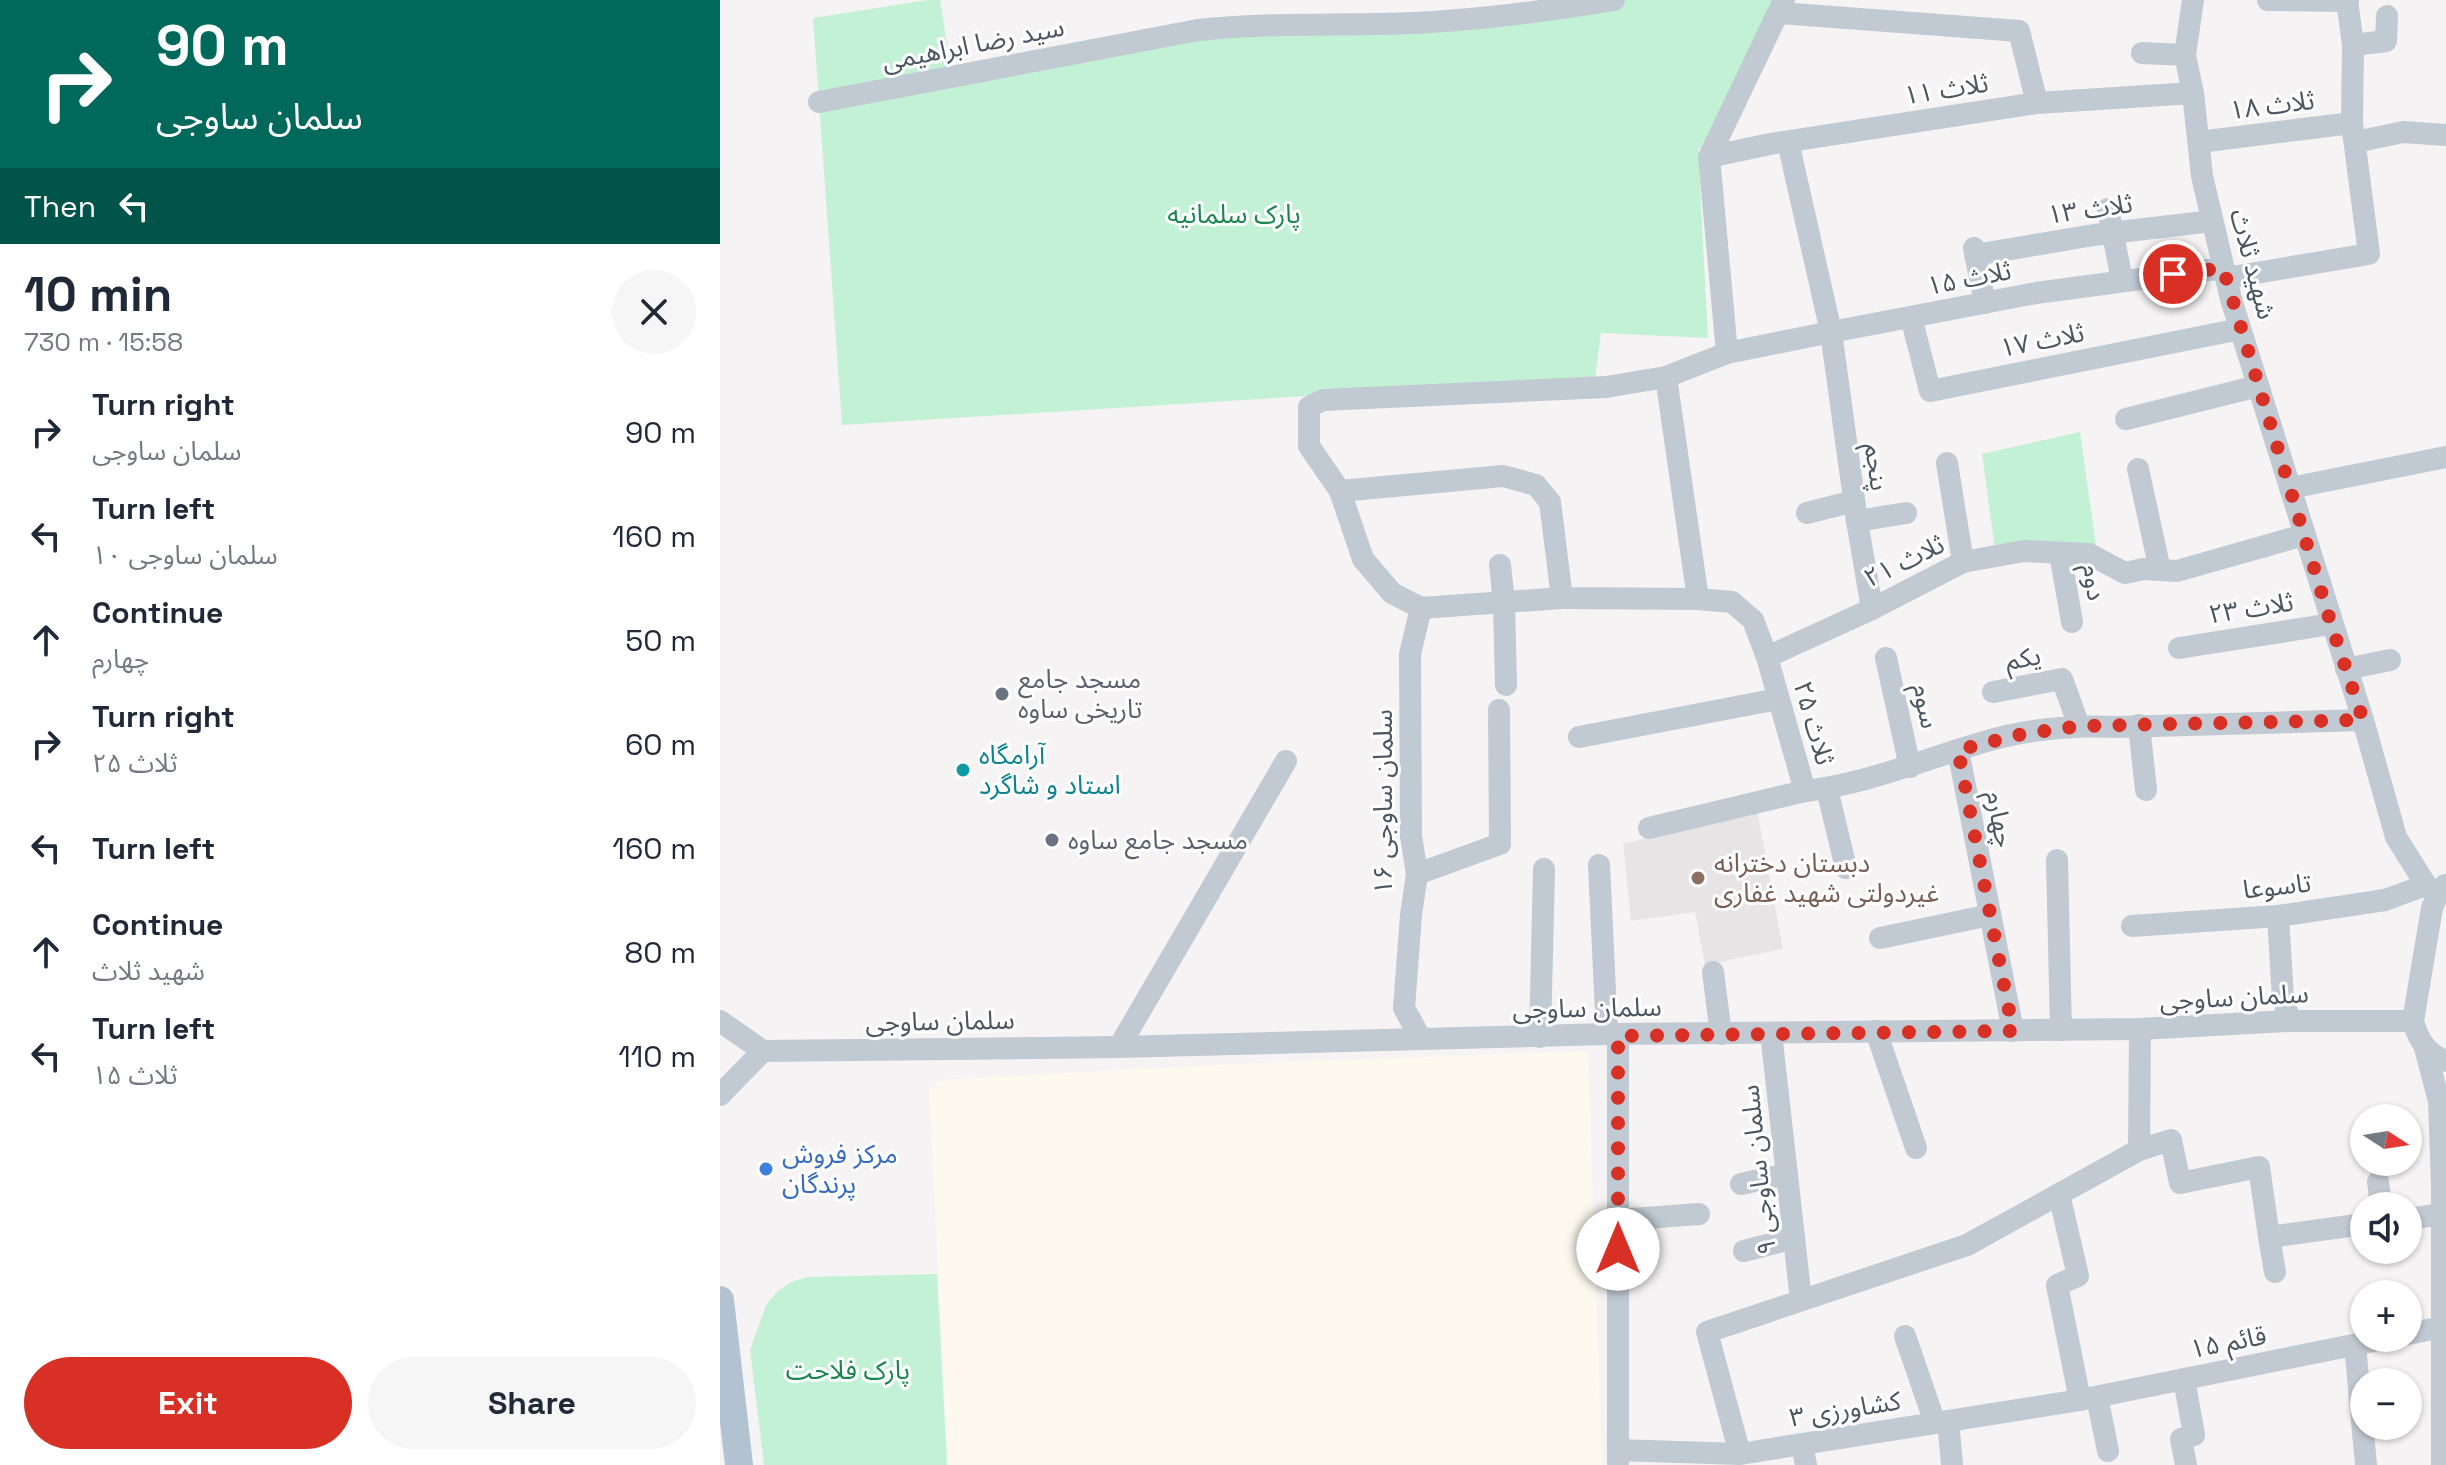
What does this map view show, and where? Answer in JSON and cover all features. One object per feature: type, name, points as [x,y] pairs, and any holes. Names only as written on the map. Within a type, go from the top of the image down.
[{"type":"main road","points":[[720,1300],[739,1465]]},
{"type":"street","points":[[1410,0],[1414,23]]},
{"type":"street","name":"سید رضا ابراهیمی","points":[[819,102],[1198,30],[1247,25],[1414,23],[1522,7],[1614,0]]},
{"type":"street","name":"شهید ثلاث","points":[[2193,0],[2185,55],[2193,93],[2202,176],[2224,273],[2363,720],[2396,837],[2436,889]]},
{"type":"street","points":[[2268,0],[2348,0],[2353,45],[2354,132]]},
{"type":"street","points":[[1727,353],[1709,157],[1782,7],[2019,31],[2037,103]]},
{"type":"street","points":[[2353,45],[2386,41],[2387,16]]},
{"type":"street","points":[[2142,53],[2185,55]]},
{"type":"street","name":"ثلاث ۱۱","points":[[1709,157],[2037,103],[2193,93]]},
{"type":"street","name":"ثلاث ۱۸","points":[[2199,142],[2354,132],[2446,135]]},
{"type":"street","name":"ثلاث ۱۵","points":[[1340,491],[1309,446],[1309,407],[1323,400],[1606,387],[1666,377],[1727,353],[1985,303],[2122,280],[2224,273],[2369,254],[2354,132]]},
{"type":"street","name":"پنجم","points":[[1788,142],[1831,332],[1855,511],[1872,609]]},
{"type":"street","points":[[2108,209],[2122,280]]},
{"type":"street","name":"ثلاث ۱۳","points":[[1985,303],[1975,252],[2212,221]]},
{"type":"street","name":"ثلاث ۱۷","points":[[1911,317],[1930,391],[2240,329]]},
{"type":"street","points":[[1666,377],[1698,599]]},
{"type":"street","points":[[2126,419],[2258,386]]},
{"type":"street","points":[[2290,488],[2446,457]]},
{"type":"street","points":[[1947,463],[1963,562]]},
{"type":"street","points":[[2138,469],[2160,570]]},
{"type":"street","points":[[1421,608],[1392,593],[1371,572],[1359,551],[1340,491],[1503,476],[1536,485],[1550,502],[1562,598]]},
{"type":"street","points":[[1807,513],[1906,513]]},
{"type":"street","name":"ثلاث ۲۱","points":[[1767,657],[1872,609],[1963,562],[2024,551],[2089,554],[2125,573],[2143,569],[2177,571],[2304,535]]},
{"type":"street","name":"دوم","points":[[2060,553],[2072,622]]},
{"type":"street","points":[[1500,565],[1506,685]]},
{"type":"street","name":"ثلاث ۲۵","points":[[1421,608],[1562,598],[1732,602],[1753,620],[1778,699],[1816,790],[1910,767],[1958,750],[2018,735],[2079,726],[2363,720]]},
{"type":"street","name":"سلمان ساوجی ۱۶","points":[[1421,608],[1410,654],[1411,836],[1417,874],[1404,1008],[1421,1039]]},
{"type":"street","name":"ثلاث ۲۳","points":[[2179,648],[2331,624]]},
{"type":"street","name":"سوم","points":[[1886,658],[1910,767]]},
{"type":"street","points":[[2346,669],[2390,660]]},
{"type":"street","name":"یکم","points":[[1993,692],[2062,679],[2079,726]]},
{"type":"street","points":[[1579,737],[1778,699]]},
{"type":"street","points":[[1417,874],[1500,844],[1499,710]]},
{"type":"street","points":[[2139,725],[2146,790]]},
{"type":"street","name":"چهارم","points":[[1958,750],[2013,1031]]},
{"type":"street","points":[[1119,1047],[1286,761]]},
{"type":"street","points":[[1649,828],[1816,790],[1846,868]]},
{"type":"street","points":[[2057,860],[2061,1030]]},
{"type":"street","points":[[1599,865],[1612,1035],[1618,1220],[1618,1458]]},
{"type":"street","points":[[1540,1037],[1544,869]]},
{"type":"street","points":[[2436,889],[2413,1021],[2417,1036],[2425,1048],[2439,1101],[2442,1465]]},
{"type":"street","name":"تاسوعا","points":[[2132,926],[2278,916],[2436,889]]},
{"type":"street","points":[[1880,938],[1988,906]]},
{"type":"street","points":[[2278,916],[2283,999],[2290,1021]]},
{"type":"street","points":[[1713,972],[1721,1034]]},
{"type":"street","points":[[720,1021],[763,1051],[720,1095]]},
{"type":"street","name":"سلمان ساوجی","points":[[763,1051],[1119,1047],[1612,1035],[2140,1029],[2290,1021],[2413,1021]]},
{"type":"street","points":[[2139,1150],[2140,1029]]},
{"type":"street","points":[[1876,1031],[1916,1148]]},
{"type":"street","name":"سلمان ساوجی ۹","points":[[1771,1033],[1801,1300]]},
{"type":"street","points":[[2425,1048],[2446,1061]]},
{"type":"street","points":[[1734,1458],[1707,1332],[1967,1245],[2139,1150],[2171,1140],[2180,1183],[2259,1167],[2275,1272]]},
{"type":"street","points":[[1741,1184],[1787,1174]]},
{"type":"street","points":[[2378,1182],[2379,1192]]},
{"type":"street","points":[[2059,1194],[2078,1276],[2057,1285],[2088,1398],[2108,1451]]},
{"type":"street","points":[[1618,1220],[1699,1214]]},
{"type":"street","points":[[2422,1217],[2442,1214]]},
{"type":"street","points":[[2269,1237],[2350,1226]]},
{"type":"street","points":[[1744,1251],[1794,1238]]},
{"type":"street","points":[[2422,1331],[2442,1327]]},
{"type":"street","points":[[1905,1336],[1942,1422],[1952,1465]]},
{"type":"street","name":"قائم ۱۵","points":[[2088,1398],[2350,1346]]},
{"type":"street","points":[[2356,1352],[2366,1465]]},
{"type":"street","points":[[2184,1379],[2194,1435],[2181,1439],[2186,1465]]},
{"type":"street","name":"کشاورزی ۳","points":[[1618,1458],[1804,1455],[1942,1422],[2088,1398]]},
{"type":"shaded area","name":"دبستان دخترانه غیردولتی شهید غفاری","points":[[1757,810],[1783,949],[1705,965],[1695,912],[1631,921],[1623,844]]},
{"type":"shaded area","points":[[1588,1051],[1602,1465],[948,1465],[929,1090],[940,1080],[1234,1064]]},
{"type":"green space","name":"پارک سلمانیه","points":[[940,0],[952,76],[1110,47],[1614,0],[1777,0],[1718,139],[1698,149],[1708,338],[1601,333],[1595,378],[842,425],[813,18]]},
{"type":"green space","points":[[2080,432],[2096,545],[2039,543],[1995,550],[1982,454]]},
{"type":"green space","name":"پارک فلاحت","points":[[937,1274],[947,1465],[764,1465],[750,1350],[766,1305],[777,1292],[791,1282],[808,1277]]},
{"type":"place","name":"مسجد جامع تاریخی ساوه","points":[[1002,694]]},
{"type":"place","name":"آرامگاه استاد و شاگرد","points":[[963,770]]},
{"type":"place","name":"مسجد جامع ساوه","points":[[1052,840]]},
{"type":"place","name":"دبستان دخترانه غیردولتی شهید غفاری","points":[[1698,878]]},
{"type":"place","name":"مرکز فروش پرندگان","points":[[766,1169]]},
{"type":"route","points":[[1618,1249],[1618,1036],[2013,1031],[1958,750],[2018,735],[2079,726],[2363,720],[2223,268],[2173,274]]}]
